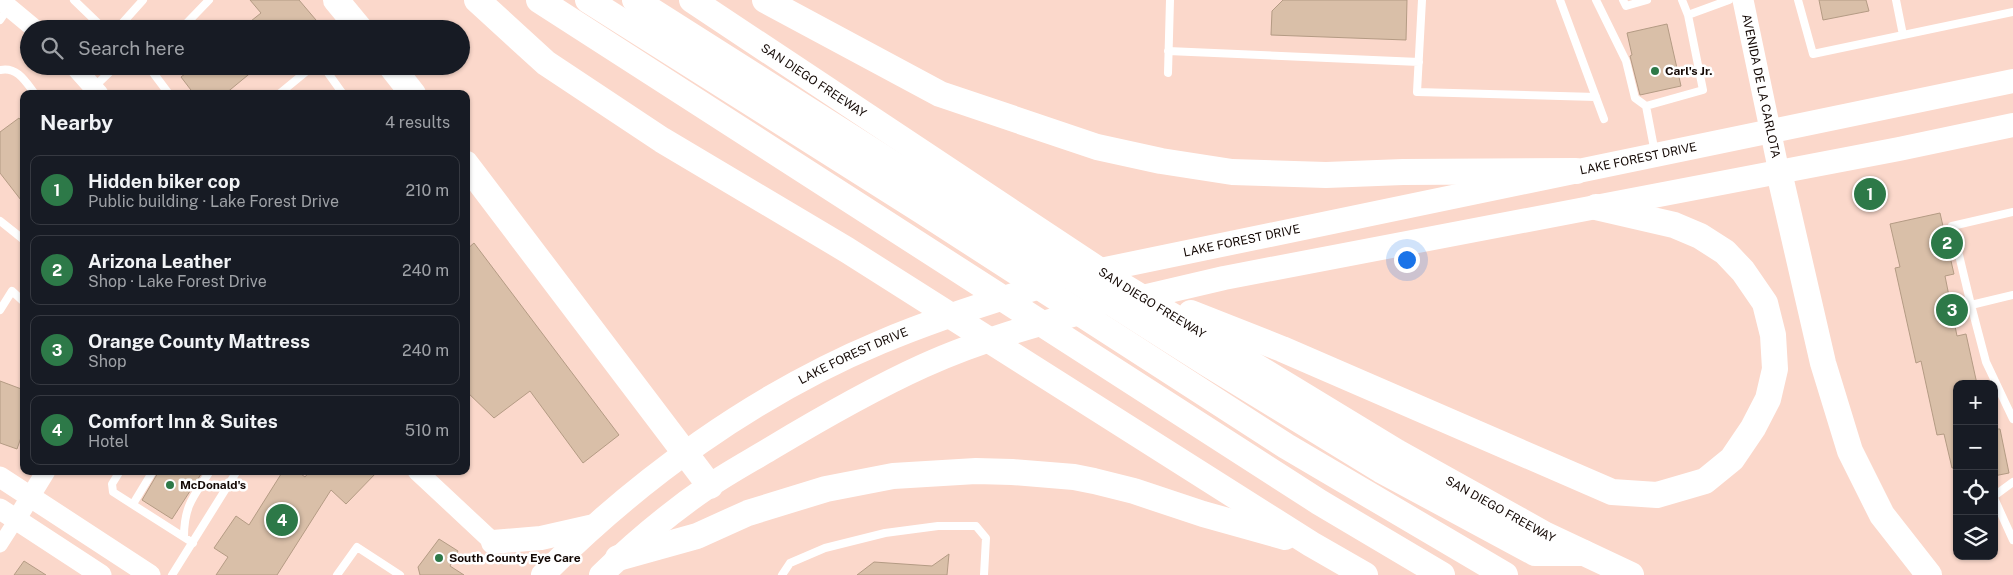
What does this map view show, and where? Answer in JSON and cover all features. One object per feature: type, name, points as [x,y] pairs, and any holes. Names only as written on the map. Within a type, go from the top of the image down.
[{"type":"highway","points":[[336,0],[353,20]]},
{"type":"highway","points":[[477,0],[546,63],[662,140],[856,255],[1311,544],[1365,575]]},
{"type":"highway","points":[[540,0],[1319,502],[1442,575]]},
{"type":"highway","points":[[588,0],[922,211],[1286,446],[1505,575]]},
{"type":"highway","points":[[635,0],[1240,384],[1381,470],[1535,553],[1584,553]]},
{"type":"highway","name":"SAN DIEGO FREEWAY","points":[[692,0],[1123,286],[1397,452],[1546,535],[1631,575]]},
{"type":"highway","points":[[766,0],[940,94],[1097,147],[1161,162],[1232,172],[1326,175],[1403,172],[1576,171]]},
{"type":"highway","points":[[398,75],[410,90]]},
{"type":"highway","points":[[470,169],[710,486]]},
{"type":"highway","points":[[1779,172],[1823,362],[1850,452],[1882,516],[1929,575]]},
{"type":"highway","points":[[1123,286],[1282,348],[1612,492],[1657,495],[1705,481],[1732,459],[1753,428],[1768,399],[1775,368],[1773,335],[1765,302],[1744,271],[1725,252],[1700,236],[1674,225],[1596,207]]},
{"type":"highway","points":[[609,567],[698,536],[748,513],[826,490],[893,476],[976,471],[1074,477],[1094,481],[1134,491],[1203,514],[1311,544]]},
{"type":"main road","name":"AVENIDA DE LA CARLOTA","points":[[1743,0],[1779,172]]},
{"type":"main road","name":"LAKE FOREST DRIVE","points":[[543,575],[596,526],[656,476],[711,434],[785,389],[879,342],[930,322],[1086,273],[2013,81]]},
{"type":"main road","points":[[609,567],[710,486],[813,424],[874,390],[923,366],[976,344],[1020,329],[1224,278],[1779,172],[2013,125]]},
{"type":"main road","points":[[0,477],[150,575]]},
{"type":"main road","points":[[8,514],[101,575]]},
{"type":"main road","points":[[493,542],[541,538],[596,526]]},
{"type":"street","points":[[3,9],[21,20]]},
{"type":"street","points":[[82,75],[96,90]]},
{"type":"street","points":[[0,545],[8,514],[30,496],[43,475]]},
{"type":"street","points":[[421,475],[493,542]]},
{"type":"lane","points":[[74,0],[95,20]]},
{"type":"lane","points":[[125,20],[143,0]]},
{"type":"lane","points":[[190,20],[209,0]]},
{"type":"lane","points":[[1168,73],[1170,0]]},
{"type":"lane","points":[[1422,0],[1417,92],[1596,97]]},
{"type":"lane","points":[[1560,0],[1604,119]]},
{"type":"lane","points":[[1596,0],[1626,61],[1635,98],[1646,106],[1656,154]]},
{"type":"lane","points":[[1624,3],[1647,0]]},
{"type":"lane","points":[[1646,106],[1703,90],[1688,15],[1682,0]]},
{"type":"lane","points":[[1688,15],[1729,0]]},
{"type":"lane","points":[[1798,0],[1812,54],[2013,12]]},
{"type":"lane","points":[[1896,0],[1903,35]]},
{"type":"lane","points":[[1168,51],[1418,62]]},
{"type":"lane","points":[[0,70],[12,70],[20,75],[32,90]]},
{"type":"lane","points":[[96,90],[108,75]]},
{"type":"lane","points":[[155,75],[166,90]]},
{"type":"lane","points":[[285,90],[302,75]]},
{"type":"lane","points":[[329,75],[340,90]]},
{"type":"lane","points":[[2013,212],[1952,226],[1986,362],[2013,419]]},
{"type":"lane","points":[[0,221],[20,237]]},
{"type":"lane","points":[[0,310],[12,291],[20,298]]},
{"type":"lane","points":[[1971,305],[2013,295]]},
{"type":"lane","points":[[118,475],[112,484],[113,492],[193,543]]},
{"type":"lane","points":[[132,504],[150,475]]},
{"type":"lane","points":[[184,537],[184,520],[188,506],[207,475]]},
{"type":"lane","points":[[172,575],[235,475]]},
{"type":"lane","points":[[1998,494],[2013,482]]},
{"type":"lane","points":[[1998,506],[2013,540]]},
{"type":"lane","points":[[782,575],[790,563],[825,548],[885,533],[938,526],[976,526],[986,538],[984,575]]},
{"type":"lane","points":[[337,575],[357,547],[400,575]]},
{"type":"building","points":[[250,0],[299,0],[316,20],[252,20],[261,13]]},
{"type":"building","points":[[1283,0],[1407,0],[1406,40],[1271,35],[1272,11]]},
{"type":"building","points":[[1819,0],[1866,0],[1869,11],[1823,20]]},
{"type":"building","name":"Carl's Jr.","points":[[1667,24],[1681,86],[1640,95],[1630,56],[1632,55],[1627,33]]},
{"type":"building","points":[[184,75],[248,75],[230,90],[191,90],[181,77]]},
{"type":"building","points":[[19,118],[20,119],[20,199],[0,173],[0,132]]},
{"type":"building","points":[[1940,213],[1954,274],[1945,276],[1957,336],[1966,334],[1976,380],[1953,380],[1953,468],[1944,434],[1937,435],[1921,361],[1916,363],[1895,268],[1900,267],[1890,224]]},
{"type":"building","points":[[474,243],[619,435],[583,463],[530,391],[494,418],[470,395],[470,246]]},
{"type":"building","points":[[0,381],[20,388],[20,440],[17,449],[0,443]]},
{"type":"building","points":[[1998,429],[2000,429],[2009,473],[1998,475]]},
{"type":"building","name":"McDonald's","points":[[157,475],[200,475],[172,519],[142,500]]},
{"type":"building","points":[[280,475],[302,475],[305,477],[307,475],[374,475],[346,504],[331,490],[277,575],[216,575],[228,557],[214,548],[236,516],[249,525]]},
{"type":"building","name":"South County Eye Care","points":[[439,539],[458,551],[450,566],[464,575],[420,575],[418,567]]},
{"type":"building","points":[[949,554],[947,575],[857,575],[874,562],[932,566]]},
{"type":"building","points":[[24,561],[46,575],[14,575]]},
{"type":"place","name":"Carl's Jr.","points":[[1655,71]]},
{"type":"place","name":"Hidden biker cop","points":[[1870,194]]},
{"type":"place","name":"Arizona Leather","points":[[1947,243]]},
{"type":"place","name":"Orange County Mattress","points":[[1952,310]]},
{"type":"place","name":"McDonald's","points":[[170,485]]},
{"type":"place","name":"Comfort Inn & Suites","points":[[282,520]]},
{"type":"place","name":"South County Eye Care","points":[[439,558]]}]
